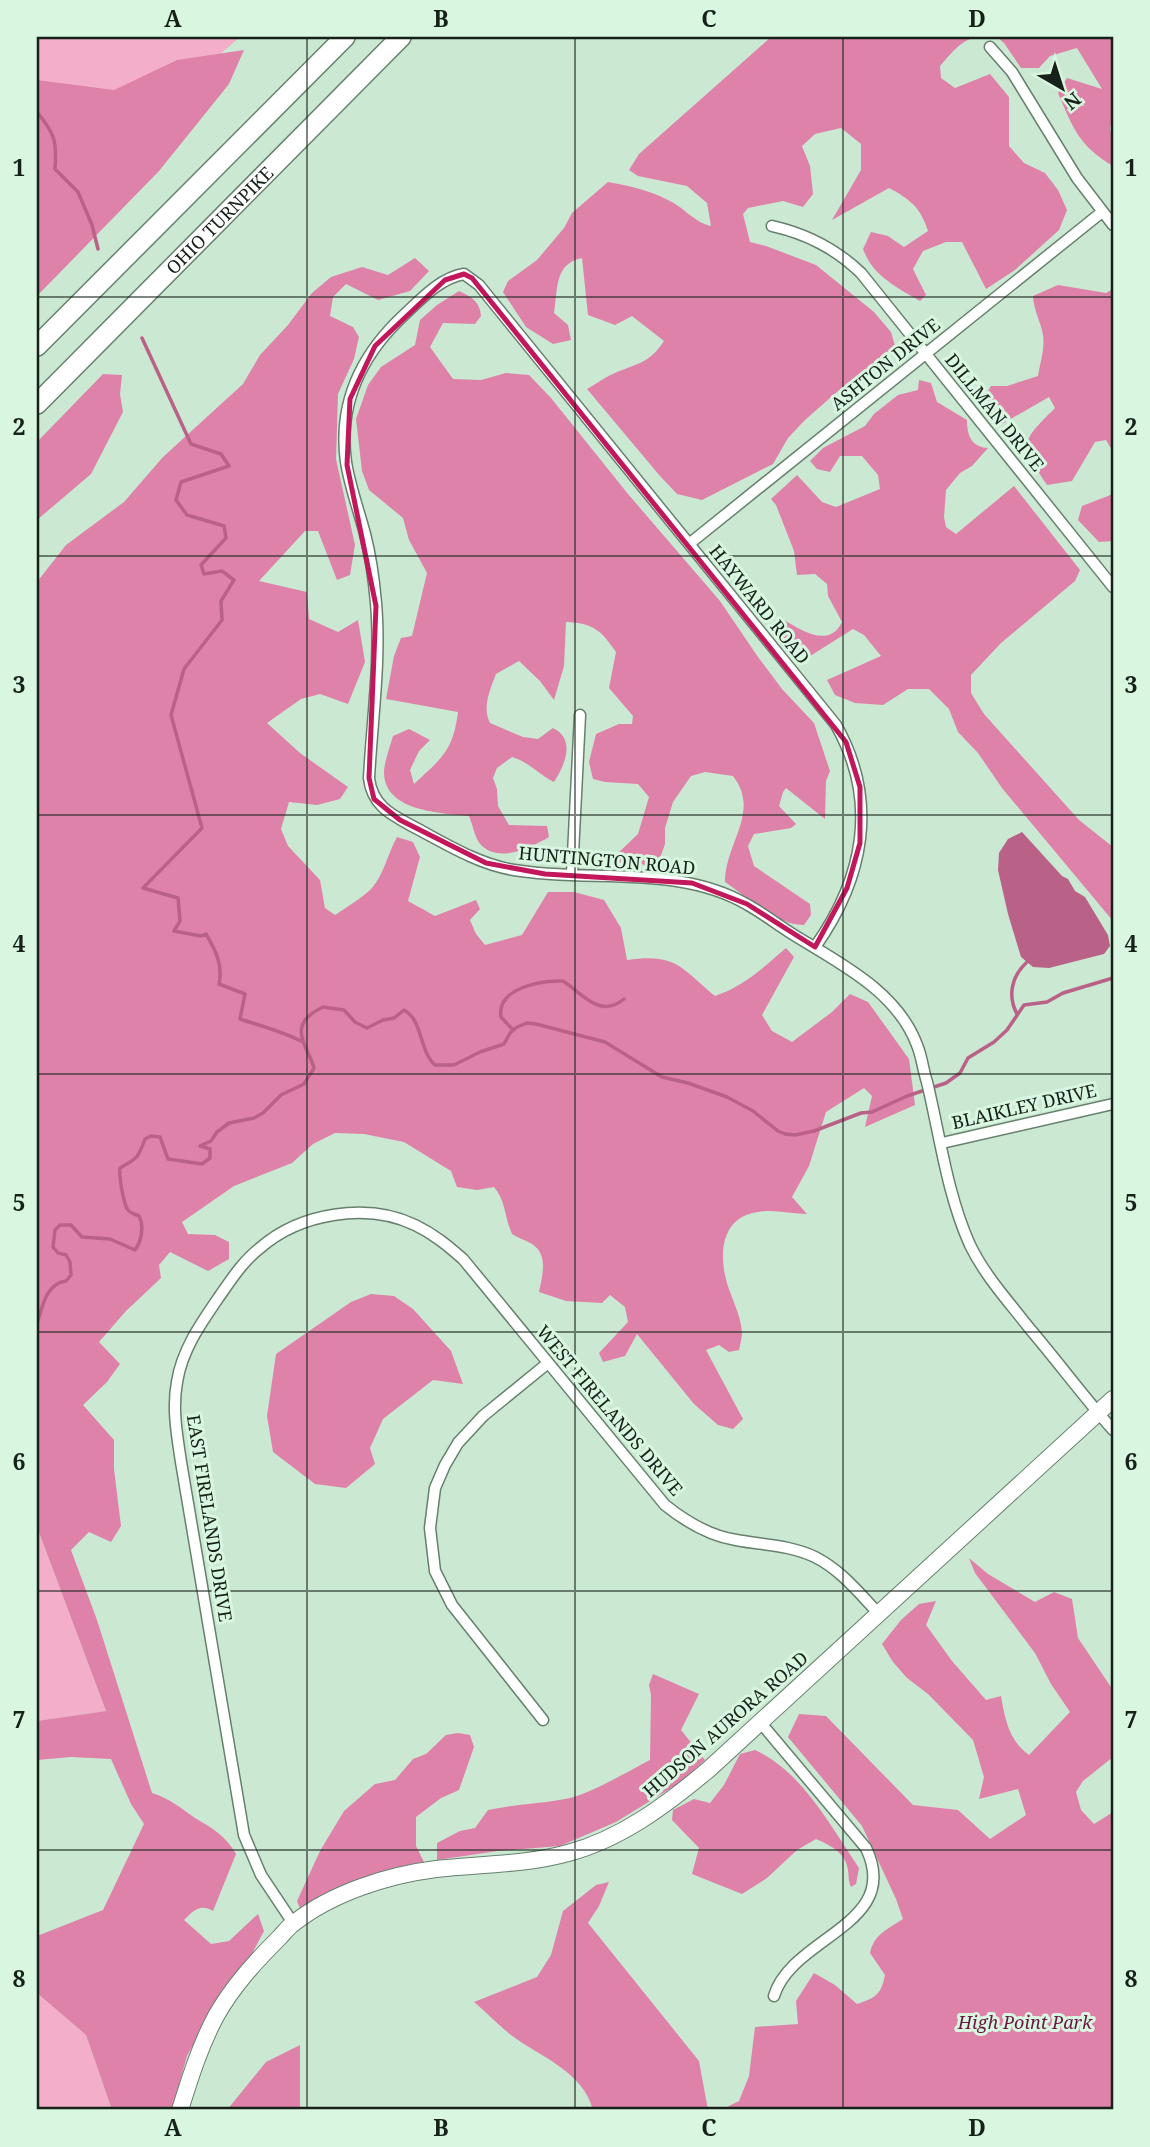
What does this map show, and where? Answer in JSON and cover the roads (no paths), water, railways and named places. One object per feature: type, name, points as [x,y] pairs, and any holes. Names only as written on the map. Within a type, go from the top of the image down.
[{"type":"highway","points":[[37,346],[345,37]]},
{"type":"highway","name":"OHIO TURNPIKE","points":[[37,404],[401,37]]},
{"type":"street","points":[[990,47],[1012,72],[1059,151],[1113,225]]},
{"type":"street","name":"ASHTON DRIVE","points":[[689,544],[1102,212]]},
{"type":"street","name":"DILLMAN DRIVE","points":[[772,226],[823,243],[848,260],[861,273],[1113,587]]},
{"type":"street","name":"HUNTINGTON ROAD","points":[[508,320],[472,278],[464,274],[444,280],[374,346],[349,398],[345,434],[347,465],[366,537],[376,606],[370,790],[374,799],[385,810],[486,863],[512,870],[665,880],[706,886],[747,904],[872,985],[902,1017],[917,1044],[958,1214],[971,1247],[991,1280],[1113,1430]]},
{"type":"street","name":"HAYWARD ROAD","points":[[508,320],[836,725],[855,767],[862,811],[860,843],[847,888],[829,926],[814,947]]},
{"type":"street","points":[[572,874],[580,715]]},
{"type":"street","name":"BLAIKLEY DRIVE","points":[[942,1143],[1113,1104]]},
{"type":"street","name":"EAST FIRELANDS DRIVE","points":[[293,1923],[263,1880],[244,1835],[175,1423],[175,1400],[181,1365],[190,1341],[240,1268],[275,1236],[307,1221],[329,1215],[360,1213],[391,1217],[413,1224],[442,1240],[477,1276]]},
{"type":"street","name":"WEST FIRELANDS DRIVE","points":[[477,1276],[651,1490],[675,1513],[693,1525],[723,1538],[778,1545],[816,1558],[846,1579],[879,1614]]},
{"type":"street","points":[[543,1720],[452,1605],[435,1571],[430,1528],[435,1488],[444,1465],[458,1443],[483,1416],[548,1363]]},
{"type":"street","name":"HUDSON AURORA ROAD","points":[[180,2110],[198,2057],[218,2014],[249,1969],[293,1923],[348,1893],[398,1876],[435,1869],[538,1860],[569,1853],[630,1827],[656,1811],[697,1779],[1113,1399]]},
{"type":"street","points":[[760,1722],[866,1848],[875,1873],[872,1892],[863,1909],[782,1976],[774,1996]]},
{"type":"waterway","points":[[37,112],[53,138],[56,151],[55,169],[78,192],[92,225],[98,249]]},
{"type":"waterway","points":[[142,338],[191,444],[221,454],[229,466],[181,482],[176,500],[187,515],[224,526],[226,538],[201,565],[204,574],[222,571],[234,580],[221,601],[222,620],[184,669],[171,715],[202,828],[143,888],[178,898],[180,921],[174,931],[201,936],[206,934],[218,958],[219,984],[245,994],[240,1019],[301,1041]]},
{"type":"waterway","points":[[1017,1014],[1012,1000],[1013,986],[1018,973],[1027,962]]},
{"type":"waterway","points":[[37,1324],[49,1291],[71,1275],[70,1262],[66,1255],[58,1253],[53,1247],[55,1230],[60,1225],[71,1225],[82,1237],[110,1239],[135,1250],[142,1228],[139,1216],[126,1207],[120,1168],[137,1157],[145,1139],[151,1136],[160,1137],[168,1159],[202,1164],[210,1158],[210,1149],[200,1146],[211,1141],[217,1132],[229,1123],[254,1118],[281,1095],[304,1084],[314,1068],[304,1043],[302,1028],[311,1014],[323,1007],[344,1010],[355,1022],[367,1028],[394,1018],[404,1010],[415,1021],[426,1052],[435,1065],[454,1065],[504,1044],[510,1033],[527,1023],[605,1042],[662,1077],[727,1097],[753,1111],[778,1131],[795,1135],[814,1131],[861,1113],[872,1112],[907,1096],[946,1083],[960,1073],[968,1058],[994,1042],[1007,1030],[1024,1005],[1047,1002],[1063,993],[1113,978]]},
{"type":"waterway","points":[[513,1030],[501,1017],[501,1007],[513,993],[533,984],[563,981],[599,1006],[615,1005],[624,999]]},
{"type":"park label","name":"High Point Park","points":[[1025,2022]]}]
